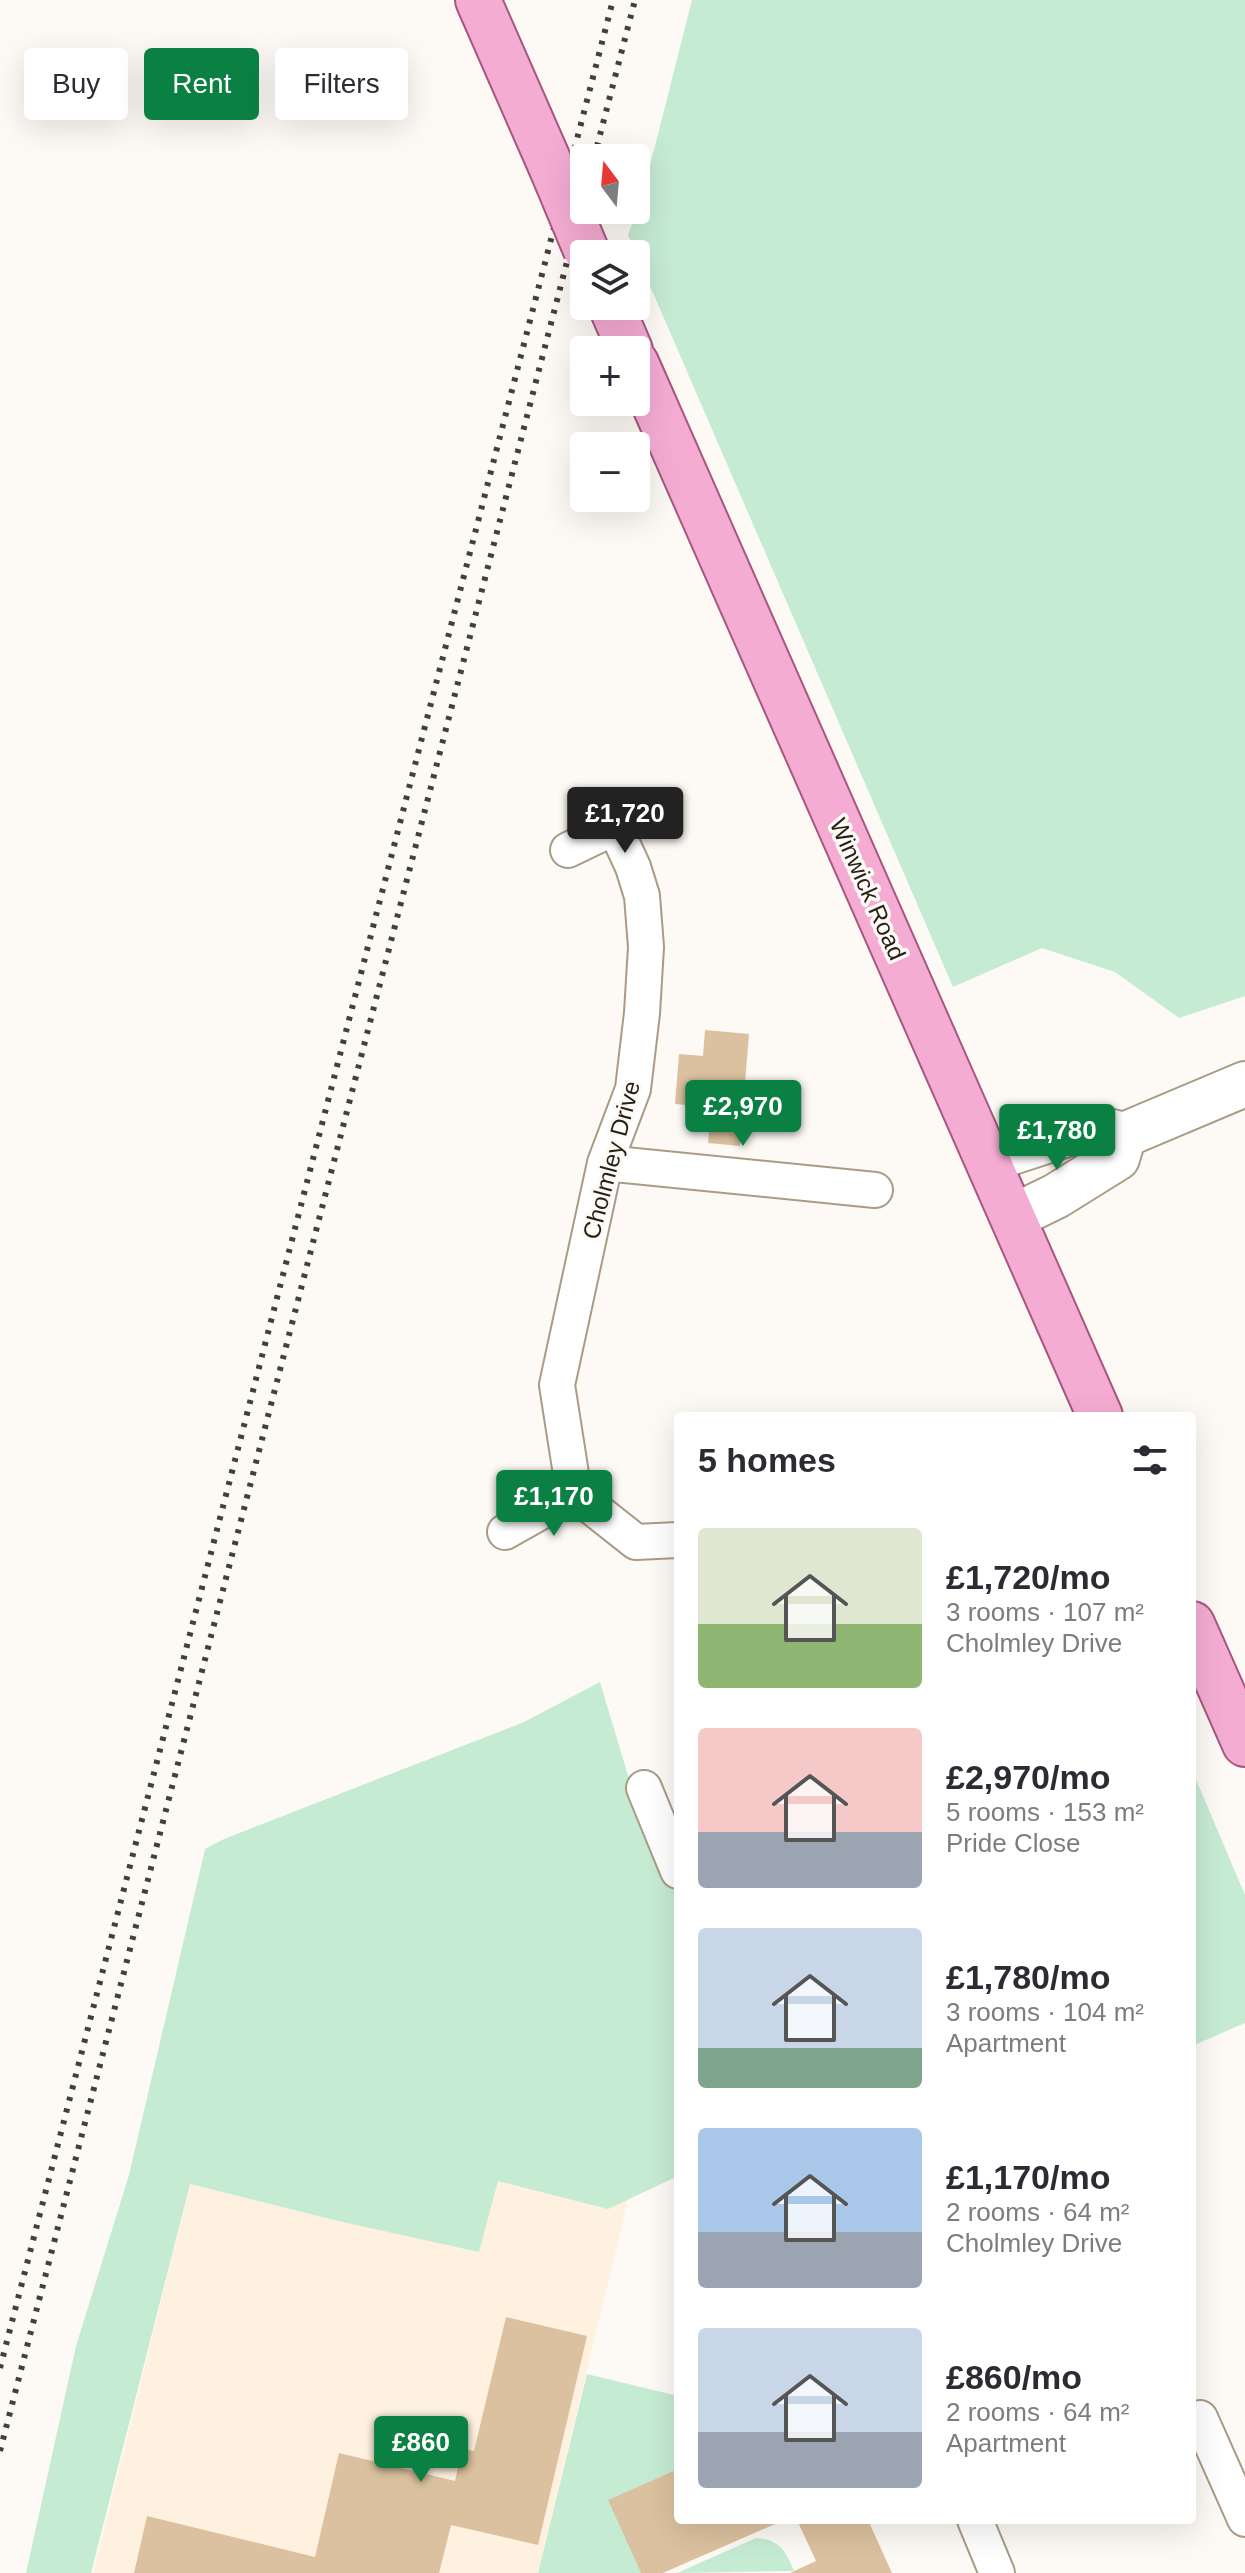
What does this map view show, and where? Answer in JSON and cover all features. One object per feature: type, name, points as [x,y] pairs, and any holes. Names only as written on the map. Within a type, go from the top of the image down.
[{"type":"main road","points":[[478,0],[582,240]]},
{"type":"main road","name":"Winwick Road","points":[[650,395],[1098,1412]]},
{"type":"main road","points":[[988,1160],[1079,1130],[1099,1129],[1124,1135],[1245,1084]]},
{"type":"main road","points":[[1013,1217],[1056,1196],[1117,1158],[1124,1135]]},
{"type":"main road","points":[[1196,1633],[1245,1744]]},
{"type":"street","points":[[568,850],[657,807]]},
{"type":"street","name":"Cholmley Drive","points":[[574,1493],[557,1385],[605,1163],[633,1089],[642,1013],[646,947],[642,896],[615,828]]},
{"type":"street","points":[[605,1163],[875,1190]]},
{"type":"street","points":[[505,1532],[574,1493],[636,1542],[674,1540]]},
{"type":"street","points":[[644,1788],[674,1861]]},
{"type":"street","points":[[1200,2418],[1245,2519]]},
{"type":"street","points":[[977,2524],[997,2573]]},
{"type":"shaded area","points":[[276,1840],[654,2067],[623,2221],[538,2573],[93,2573]]},
{"type":"green space","points":[[692,0],[1245,0],[1245,996],[1179,1018],[1115,972],[1042,948],[953,987],[650,286],[650,240],[630,240],[628,235],[632,224],[650,224],[650,165]]},
{"type":"green space","points":[[600,1682],[630,1782],[674,1883],[674,2178],[608,2209],[498,2181],[479,2252],[190,2184],[91,2573],[26,2573],[76,2346],[129,2175],[205,1849],[524,1722]]},
{"type":"green space","points":[[1196,1779],[1245,1895],[1245,2023],[1196,2044]]},
{"type":"green space","points":[[587,2374],[674,2395],[674,2471],[609,2500],[641,2573],[538,2573]]},
{"type":"green space","points":[[756,2538],[781,2547],[794,2571],[677,2573]]},
{"type":"building","points":[[705,1030],[749,1034],[740,1146],[708,1143],[711,1107],[675,1104],[679,1054],[703,1056]]},
{"type":"building","points":[[506,2317],[587,2336],[538,2545],[451,2525],[439,2573],[134,2573],[147,2516],[315,2557],[339,2453],[455,2481],[462,2449],[474,2451]]},
{"type":"building","points":[[674,2471],[674,2524],[775,2524],[663,2573],[641,2573],[608,2500]]},
{"type":"building","points":[[799,2524],[870,2524],[892,2573],[790,2573],[816,2561]]},
{"type":"railway","points":[[0,2368],[613,0]]},
{"type":"railway","points":[[598,144],[635,0]]},
{"type":"railway","points":[[0,2451],[577,224]]}]
